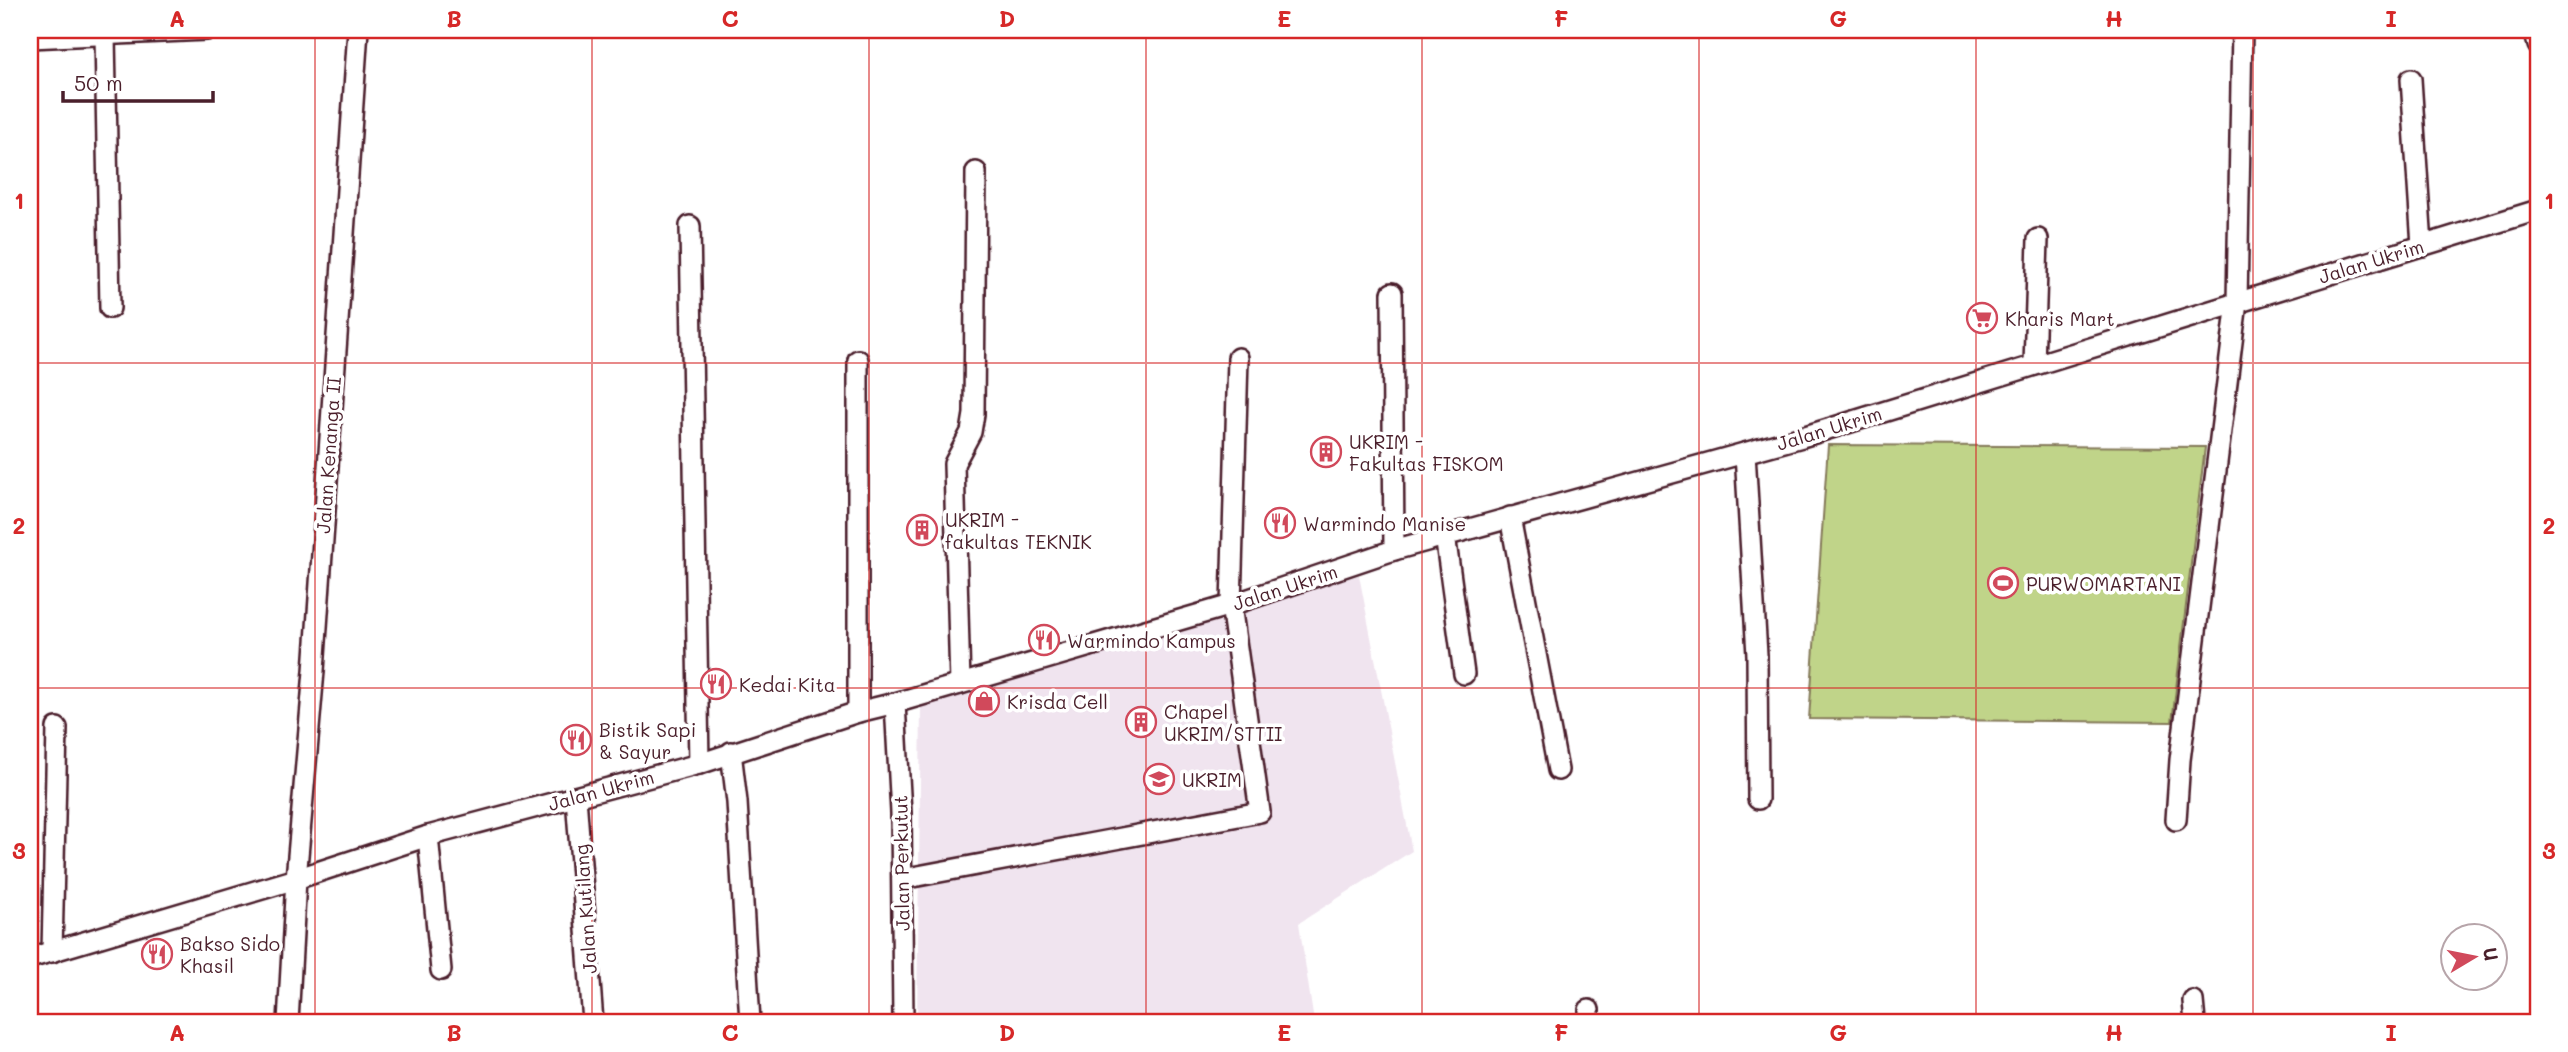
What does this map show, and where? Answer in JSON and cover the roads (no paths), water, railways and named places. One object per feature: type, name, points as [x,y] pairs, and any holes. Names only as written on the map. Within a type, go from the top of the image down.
[{"type":"street","points":[[30,38],[208,30]]},
{"type":"street","points":[[350,30],[358,30]]},
{"type":"street","name":"Jalan Kenanga II","points":[[288,1022],[358,30]]},
{"type":"street","points":[[2176,820],[2180,761],[2237,302],[2242,30]]},
{"type":"street","points":[[2534,30],[2538,46]]},
{"type":"street","points":[[105,35],[110,308]]},
{"type":"street","points":[[2411,79],[2422,246]]},
{"type":"street","points":[[960,684],[954,464],[971,432],[974,414],[976,172]]},
{"type":"street","name":"Jalan Ukrim","points":[[30,958],[296,879],[428,836],[699,764],[858,712],[895,704],[1231,605],[1394,550],[1745,453],[2538,210]]},
{"type":"street","points":[[690,226],[699,764]]},
{"type":"street","points":[[2034,365],[2038,239]]},
{"type":"street","points":[[1392,293],[1394,550]]},
{"type":"street","points":[[902,879],[1260,812],[1231,605],[1238,358]]},
{"type":"street","points":[[858,360],[858,712]]},
{"type":"street","points":[[1745,453],[1756,655],[1758,799]]},
{"type":"street","points":[[1510,517],[1558,770]]},
{"type":"street","points":[[1445,535],[1464,674]]},
{"type":"street","name":"Jalan Perkutut","points":[[895,704],[902,879],[903,1022]]},
{"type":"street","points":[[52,951],[57,728]]},
{"type":"street","points":[[731,752],[737,802],[750,1022]]},
{"type":"street","name":"Jalan Kutilang","points":[[576,797],[593,1022]]},
{"type":"street","points":[[428,836],[441,970]]},
{"type":"street","points":[[2193,1001],[2195,1022]]},
{"type":"place","name":"Kharis Mart","points":[[1982,318]]},
{"type":"place","name":"UKRIM - Fakultas FISKOM","points":[[1326,452]]},
{"type":"place","name":"Warmindo Manise","points":[[1280,523]]},
{"type":"place","name":"UKRIM - fakultas TEKNIK","points":[[922,530]]},
{"type":"place","name":"PURWOMARTANI","points":[[2003,583]]},
{"type":"place","name":"Warmindo Kampus","points":[[1044,640]]},
{"type":"place","name":"Kedai Kita","points":[[716,684]]},
{"type":"place","name":"Krisda Cell","points":[[984,701]]},
{"type":"place","name":"Chapel UKRIM/STTII","points":[[1141,722]]},
{"type":"place","name":"Bistik Sapi & Sayur","points":[[576,740]]},
{"type":"place","name":"UKRIM","points":[[1159,779]]},
{"type":"place","name":"Bakso Sido Khasil","points":[[157,954]]}]
